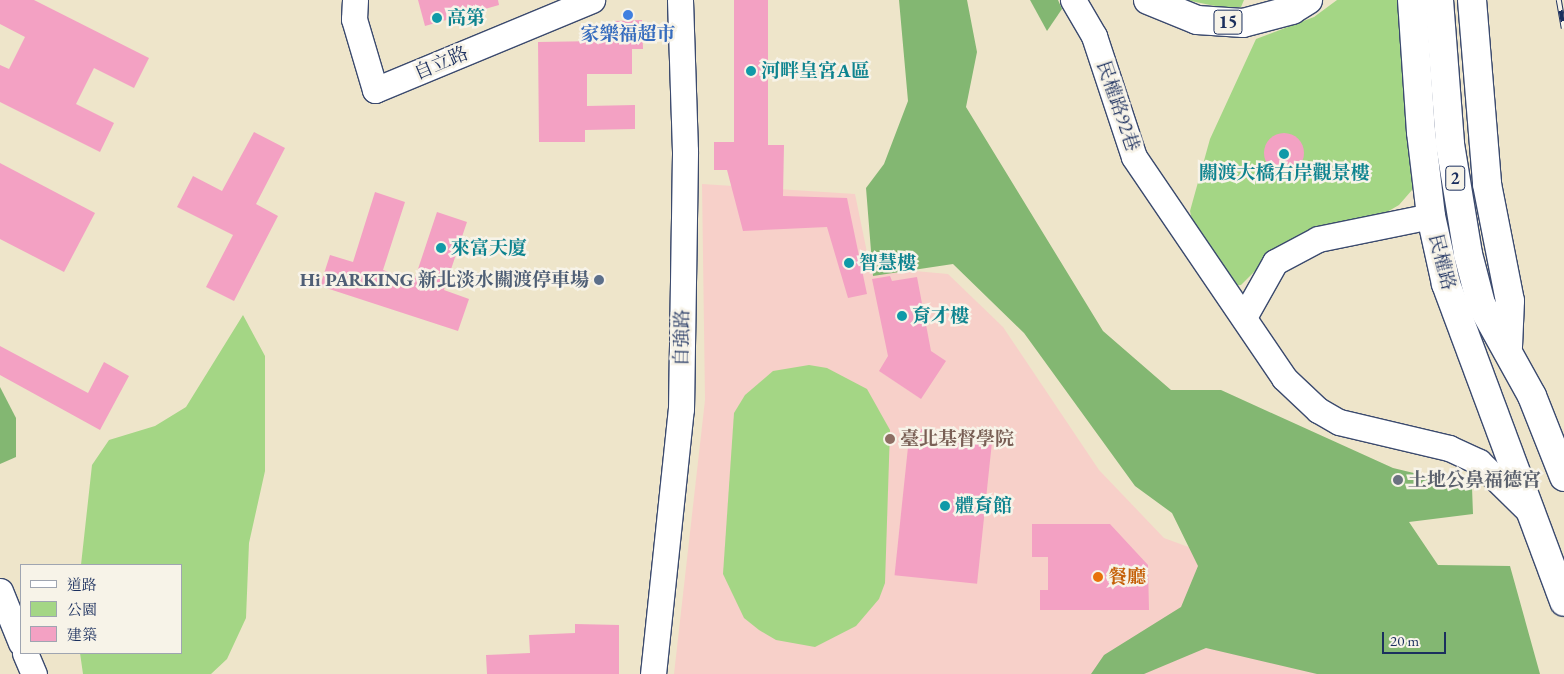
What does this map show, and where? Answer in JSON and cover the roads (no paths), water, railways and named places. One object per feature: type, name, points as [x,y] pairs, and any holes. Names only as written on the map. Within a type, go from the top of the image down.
[{"type":"main road","name":"15","points":[[1148,0],[1197,20],[1242,23],[1292,10],[1308,0]]},
{"type":"main road","name":"民權路","points":[[1412,0],[1431,216],[1468,350],[1519,472],[1529,511],[1564,602]]},
{"type":"main road","name":"民權路","points":[[1440,0],[1450,144],[1468,254],[1481,304],[1508,347],[1564,477]]},
{"type":"main road","points":[[1472,0],[1487,184],[1497,253],[1510,301],[1508,347]]},
{"type":"street","name":"自立路","points":[[355,0],[354,19],[375,90],[592,0]]},
{"type":"street","name":"自強路","points":[[653,674],[680,409],[685,151],[680,0]]},
{"type":"street","name":"民權路92巷","points":[[1073,0],[1094,36],[1134,157],[1171,207]]},
{"type":"street","name":"民權路","points":[[1171,207],[1284,378],[1318,410],[1360,429],[1449,448],[1479,462],[1529,511]]},
{"type":"street","points":[[1244,317],[1275,262],[1310,244],[1431,216]]},
{"type":"street","points":[[0,591],[20,641]]},
{"type":"street","points":[[25,654],[34,674]]},
{"type":"railway","points":[[1559,0],[1564,29]]},
{"type":"place","name":"家樂福超市","points":[[628,15]]},
{"type":"place","name":"高第","points":[[437,18]]},
{"type":"place","name":"河畔皇宮A區","points":[[751,71]]},
{"type":"place","name":"關渡大橋右岸觀景樓","points":[[1284,154]]},
{"type":"place","name":"來富天廈","points":[[441,248]]},
{"type":"place","name":"智慧樓","points":[[849,263]]},
{"type":"place","name":"Hi PARKING 新北淡水關渡停車場","points":[[599,280]]},
{"type":"place","name":"育才樓","points":[[902,316]]},
{"type":"place","name":"臺北基督學院","points":[[890,439]]},
{"type":"place","name":"土地公鼻福德宮","points":[[1398,480]]},
{"type":"place","name":"體育館","points":[[945,506]]},
{"type":"place","name":"餐廳","points":[[1098,577]]}]
